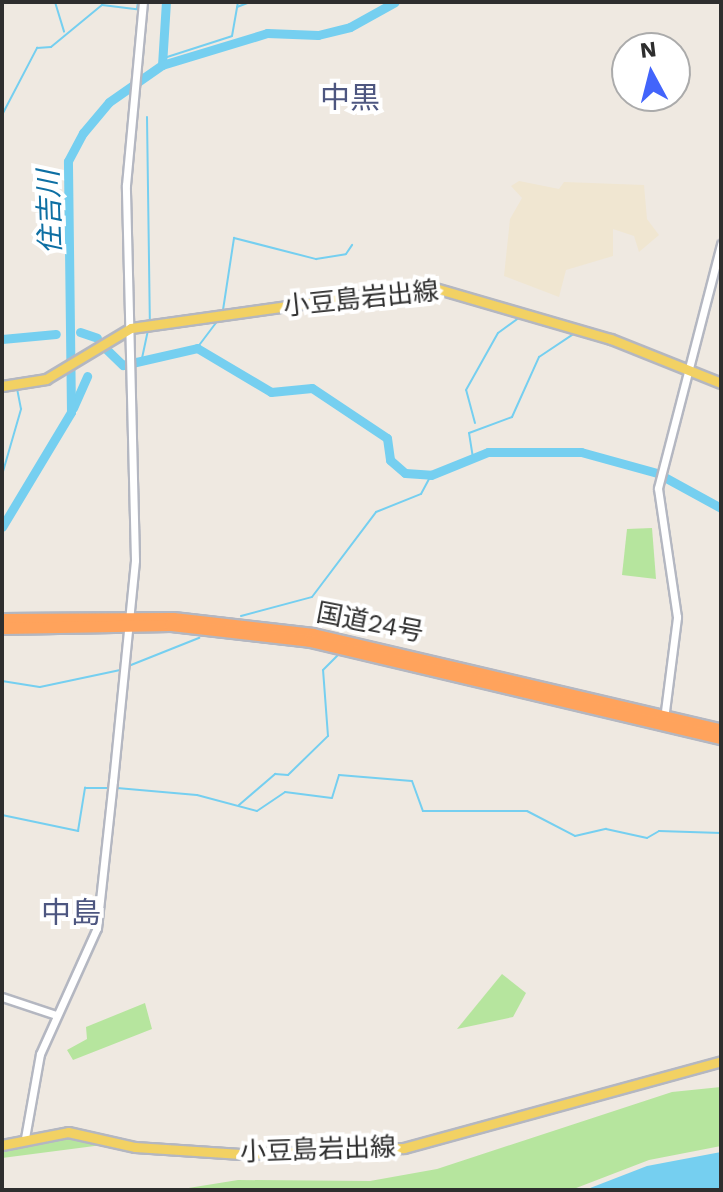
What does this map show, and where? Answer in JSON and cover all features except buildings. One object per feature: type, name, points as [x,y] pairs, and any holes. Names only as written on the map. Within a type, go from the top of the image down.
[{"type":"highway","name":"国道24号","points":[[2,619],[128,620],[348,647],[664,720],[721,730]]},
{"type":"highway","name":"国道24号","points":[[2,628],[128,620]]},
{"type":"highway","name":"国道24号","points":[[664,720],[721,738]]},
{"type":"main road","name":"小豆島岩出線","points":[[2,386],[64,368],[131,328],[439,287],[721,383]]},
{"type":"main road","name":"小豆島岩出線","points":[[2,1145],[25,1138],[68,1132],[135,1147],[241,1154],[390,1150],[460,1137],[721,1061]]},
{"type":"street","points":[[25,1138],[33,1079],[56,1015],[97,928],[128,620],[137,483],[126,185],[143,2]]},
{"type":"street","points":[[664,720],[677,617],[658,488],[721,244]]},
{"type":"street","points":[[2,997],[56,1015]]},
{"type":"shaded area","points":[[519,181],[559,189],[564,182],[644,185],[647,219],[659,235],[639,252],[634,236],[613,229],[613,256],[566,270],[559,297],[504,276],[510,219],[522,198],[511,186]]},
{"type":"green space","points":[[652,528],[656,579],[622,575],[627,529]]},
{"type":"green space","points":[[502,974],[526,993],[513,1017],[457,1029]]},
{"type":"green space","points":[[145,1003],[152,1029],[73,1060],[67,1050],[87,1039],[86,1027]]},
{"type":"green space","points":[[721,1087],[721,1146],[649,1160],[571,1190],[176,1190],[238,1180],[370,1181],[437,1169],[672,1092]]},
{"type":"green space","points":[[64,1137],[110,1144],[2,1158],[2,1148]]},
{"type":"water","points":[[721,1152],[721,1190],[585,1190],[647,1166]]},
{"type":"waterway","points":[[55,2],[64,32]]},
{"type":"waterway","points":[[2,115],[37,48],[51,47],[102,5],[137,9],[138,2]]},
{"type":"waterway","points":[[162,65],[166,2]]},
{"type":"waterway","points":[[164,58],[232,36],[238,2]]},
{"type":"waterway","points":[[237,7],[250,2]]},
{"type":"waterway","name":"住吉川","points":[[2,527],[71,412],[68,161],[83,133],[109,102],[162,65],[267,33],[318,35],[350,27],[395,2]]},
{"type":"waterway","points":[[147,117],[150,323]]},
{"type":"waterway","points":[[223,310],[234,238],[316,259],[346,254],[352,245]]},
{"type":"waterway","points":[[475,423],[466,390],[498,333],[521,316]]},
{"type":"waterway","points":[[197,348],[219,319]]},
{"type":"waterway","points":[[141,363],[148,329]]},
{"type":"waterway","points":[[80,332],[97,338]]},
{"type":"waterway","points":[[473,458],[469,433],[512,417],[539,357],[575,333]]},
{"type":"waterway","points":[[2,339],[56,334]]},
{"type":"waterway","points":[[102,345],[123,365],[197,348],[271,392],[312,388],[387,438],[390,460],[405,473],[431,475],[488,452],[581,452],[657,473],[721,508]]},
{"type":"waterway","points":[[73,408],[87,376]]},
{"type":"waterway","points":[[2,475],[21,409],[17,388]]},
{"type":"waterway","points":[[241,616],[312,597],[376,512],[421,494],[431,475]]},
{"type":"waterway","points":[[126,667],[199,638]]},
{"type":"waterway","points":[[239,805],[275,774],[288,775],[328,736],[323,670],[339,654]]},
{"type":"waterway","points":[[2,681],[40,687],[120,670]]},
{"type":"waterway","points":[[117,788],[197,795],[257,811],[285,792],[332,798],[339,775],[412,781],[423,811],[527,811],[575,836],[606,829],[647,838],[659,831],[721,833]]},
{"type":"waterway","points":[[2,815],[78,831],[85,788],[108,788]]},
{"type":"district","name":"中黒","points":[[350,98]]},
{"type":"district","name":"中島","points":[[71,913]]}]
